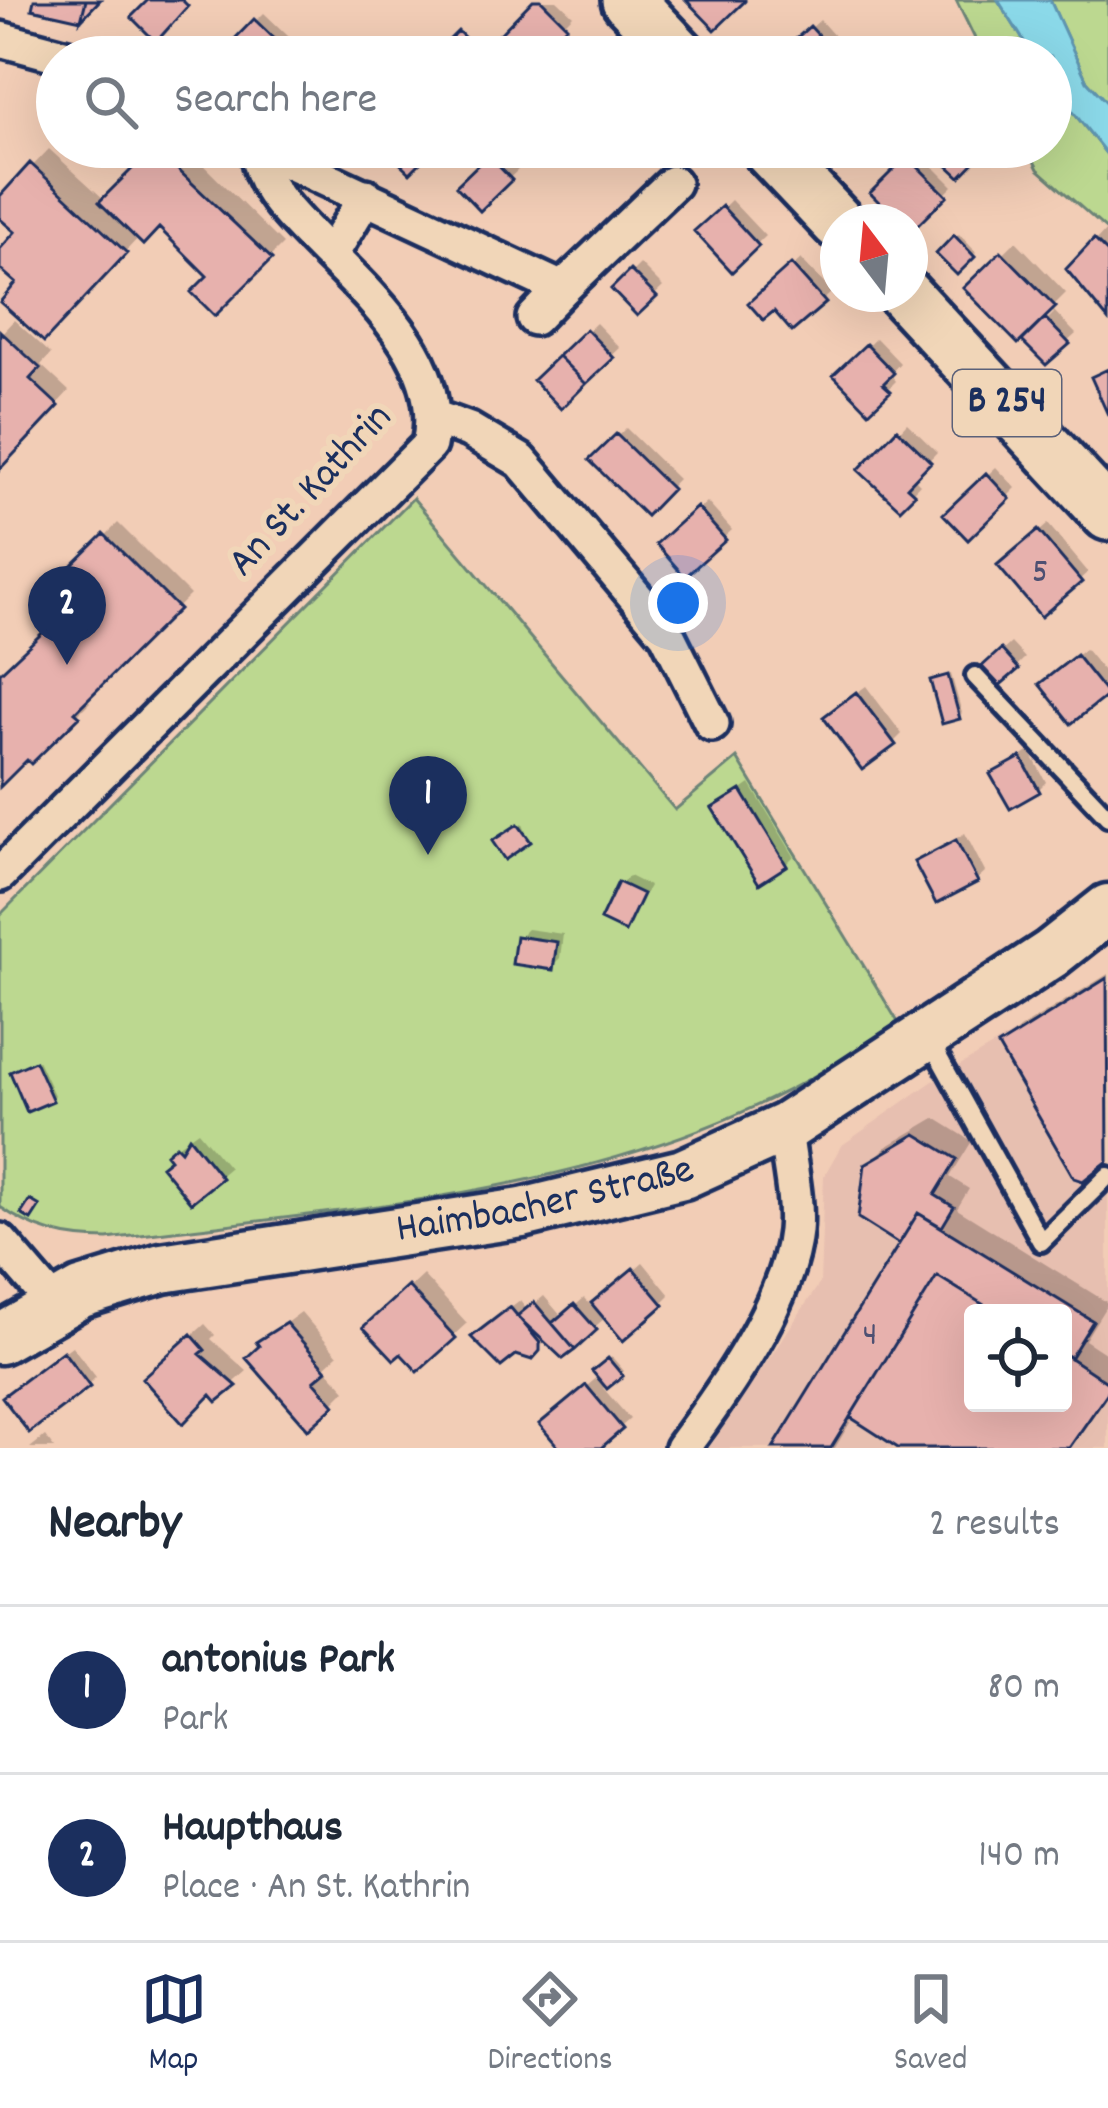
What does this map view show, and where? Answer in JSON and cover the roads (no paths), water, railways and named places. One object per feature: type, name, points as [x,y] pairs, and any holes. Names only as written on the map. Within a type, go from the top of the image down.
[{"type":"main road","points":[[628,0],[662,36]]},
{"type":"main road","points":[[786,168],[820,205]]},
{"type":"main road","name":"B 254","points":[[921,312],[1108,514]]},
{"type":"main road","name":"Haimbacher Straße","points":[[0,1338],[56,1306],[120,1280],[183,1263],[475,1222],[683,1174],[785,1128],[1051,955],[1108,909]]},
{"type":"main road","name":"Haimbacher Straße","points":[[1051,955],[1108,928]]},
{"type":"street","points":[[0,39],[36,49]]},
{"type":"street","points":[[258,168],[265,186],[332,253],[413,352],[436,418]]},
{"type":"street","points":[[304,168],[562,290]]},
{"type":"street","points":[[534,318],[673,183]]},
{"type":"street","points":[[332,253],[366,196]]},
{"type":"street","name":"An St. Kathrin","points":[[0,874],[430,445],[436,418],[469,430],[521,461],[667,634],[712,724]]},
{"type":"street","points":[[682,1448],[723,1393],[782,1275],[795,1232],[785,1128]]},
{"type":"street","points":[[0,1241],[56,1306]]},
{"type":"lane","points":[[975,676],[1108,817]]},
{"type":"lane","points":[[927,1036],[1041,1242],[1108,1177]]},
{"type":"water","points":[[998,0],[1050,0],[1066,36],[1021,36]]},
{"type":"water","points":[[1072,48],[1087,81],[1108,104],[1108,156],[1072,111]]},
{"type":"place","name":"Haupthaus","points":[[67,665]]},
{"type":"place","name":"antonius Park","points":[[428,855]]}]
